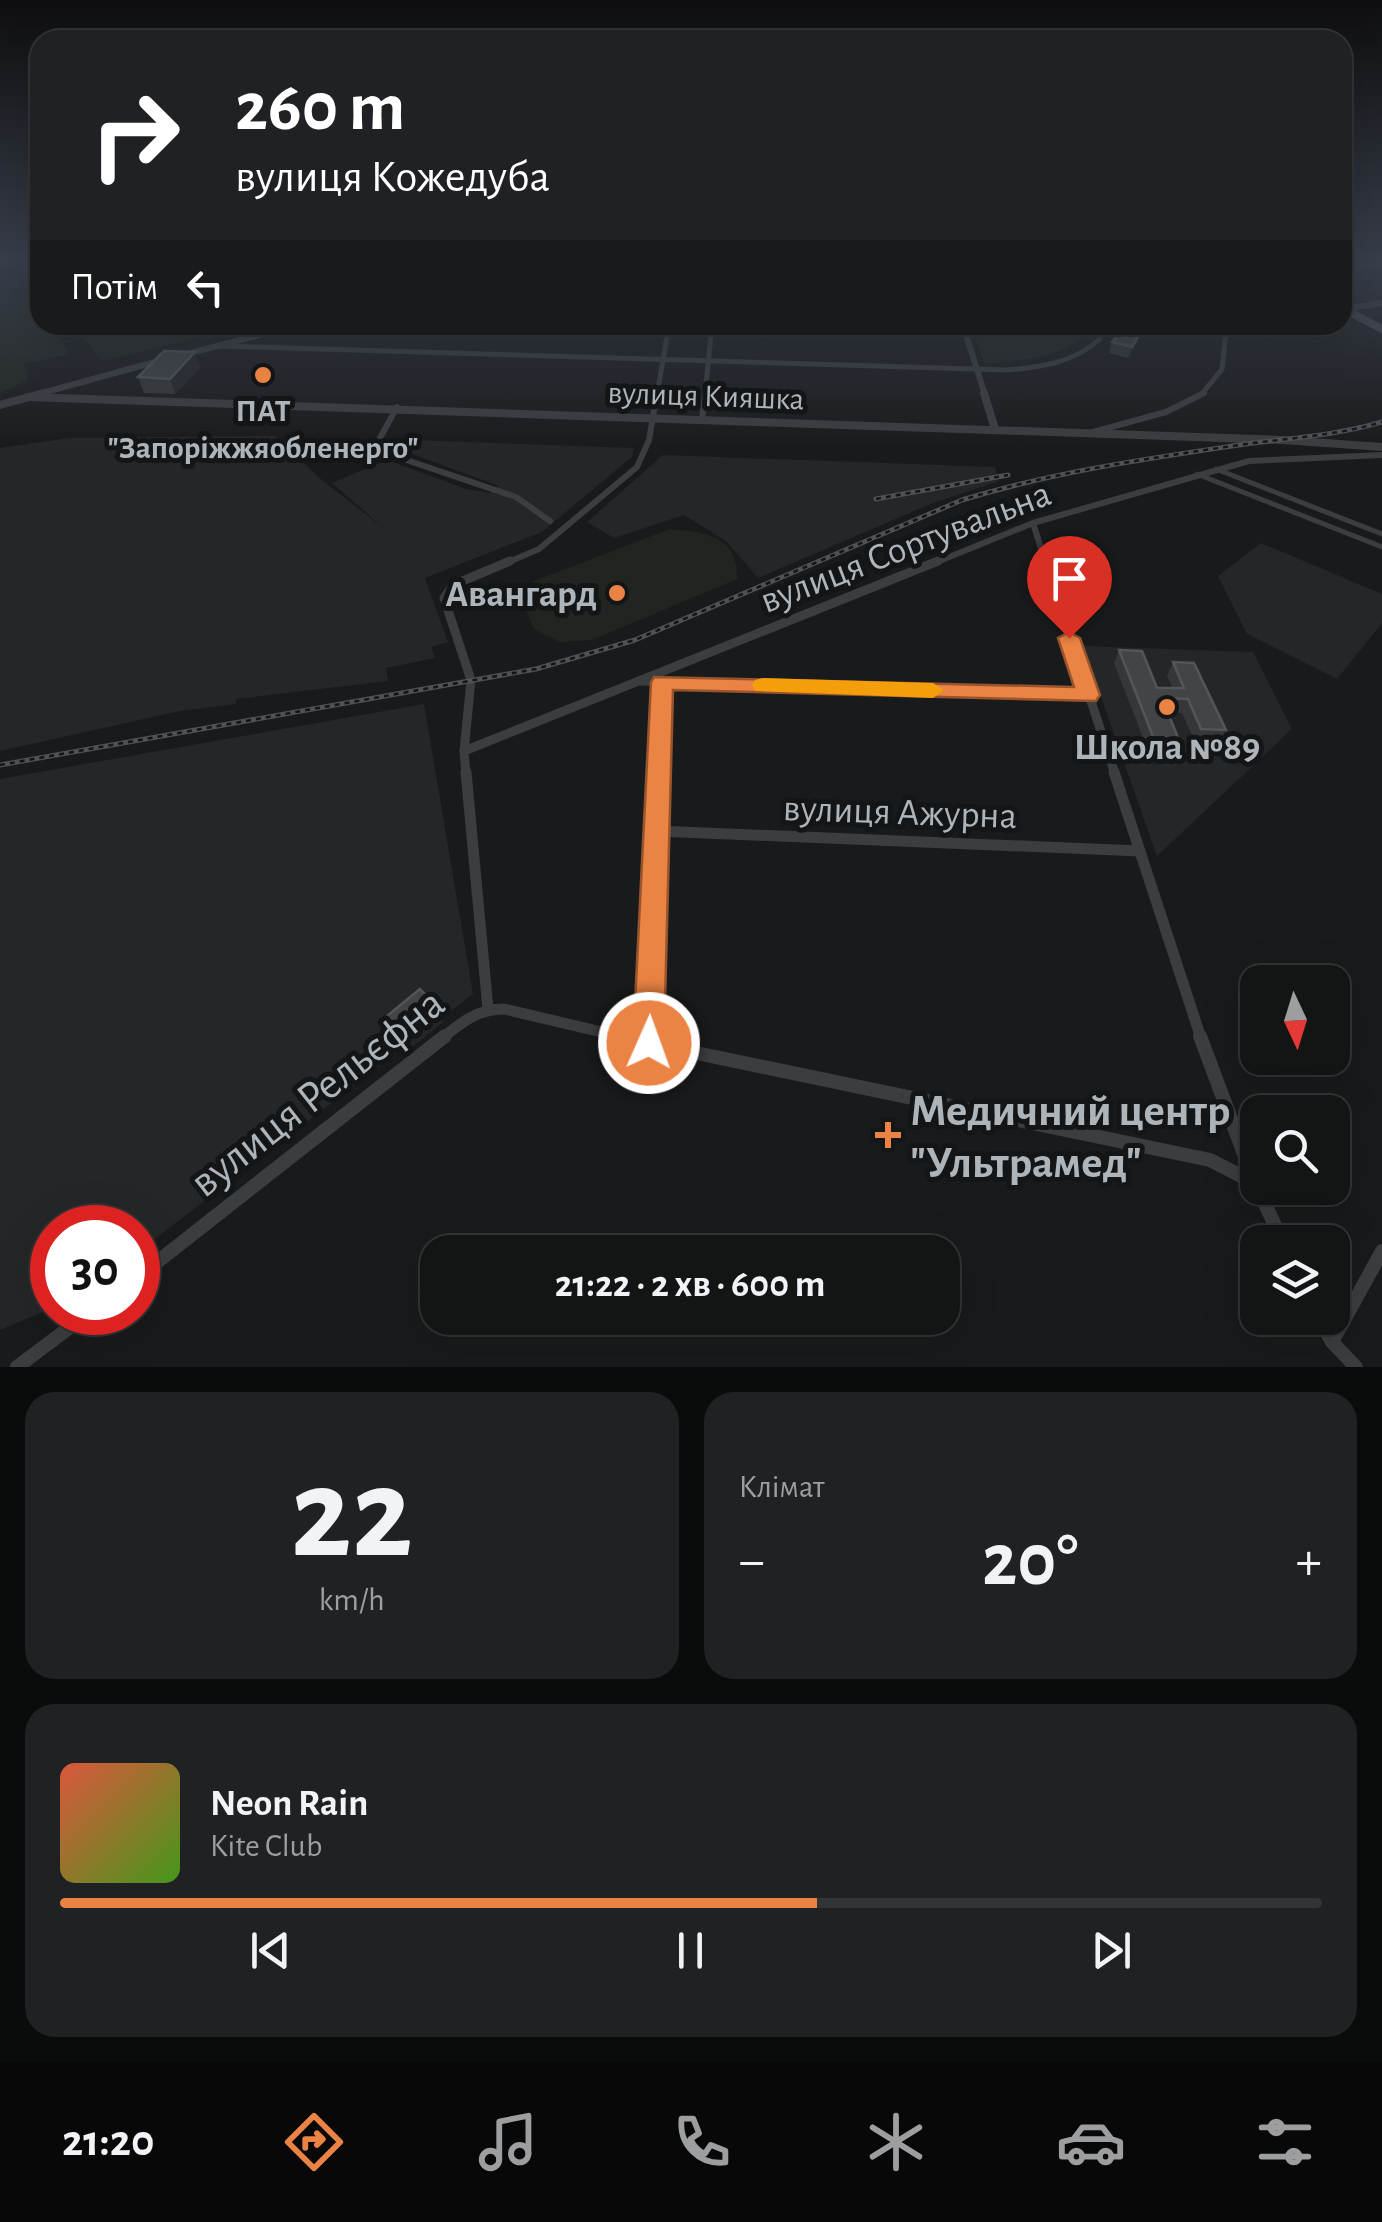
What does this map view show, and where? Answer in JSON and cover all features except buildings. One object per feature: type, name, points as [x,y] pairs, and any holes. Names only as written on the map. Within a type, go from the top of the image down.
[{"type":"street","points":[[0,405],[259,335]]},
{"type":"street","points":[[488,1009],[464,751],[471,680],[444,598],[447,590],[527,557],[572,525],[637,467],[646,451],[667,335]]},
{"type":"street","points":[[702,420],[711,335]]},
{"type":"street","points":[[966,335],[995,430]]},
{"type":"street","points":[[217,346],[978,370],[1037,368],[1078,357],[1100,335]]},
{"type":"street","points":[[1090,433],[1171,411],[1210,387],[1222,373],[1226,335]]},
{"type":"street","name":"вулиця Кияшка","points":[[28,397],[397,407],[1382,447]]},
{"type":"street","points":[[397,407],[374,449],[516,497],[550,521]]},
{"type":"street","name":"вулиця Сортувальна","points":[[464,751],[1032,523],[1249,461],[1382,455]]},
{"type":"street","points":[[1216,469],[1382,534]]},
{"type":"street","points":[[1197,474],[1382,546]]},
{"type":"street","points":[[1032,523],[1210,1066],[1240,1143]]},
{"type":"street","points":[[638,681],[1088,695]]},
{"type":"street","points":[[649,1043],[662,682]]},
{"type":"street","name":"вулиця Ажурна","points":[[658,830],[1140,850]]},
{"type":"street","name":"вулиця Рельєфна","points":[[160,1259],[466,1019],[488,1009],[504,1009],[649,1043],[1194,1156],[1240,1176]]},
{"type":"street","points":[[1332,1342],[1382,1251]]},
{"type":"street","points":[[18,1367],[60,1335]]},
{"type":"street","points":[[1328,1335],[1356,1367]]},
{"type":"shaded area","points":[[0,324],[30,324],[30,335],[58,335],[69,354],[24,364],[28,380],[0,393]]},
{"type":"shaded area","points":[[80,335],[209,335],[102,361]]},
{"type":"shaded area","points":[[974,335],[1087,335],[1051,354],[984,363]]},
{"type":"shaded area","points":[[275,436],[323,481],[384,528],[332,483],[387,460],[466,489],[489,493],[499,486],[382,443],[384,439],[634,448],[632,457],[542,532],[425,578],[448,642],[431,647],[435,658],[386,668],[388,681],[236,699],[236,704],[180,711],[0,751],[0,448],[69,438]]},
{"type":"shaded area","points":[[663,455],[995,467],[999,481],[933,503],[758,578],[726,541],[684,515],[614,538],[587,522]]},
{"type":"shaded area","name":"Авангард","points":[[670,529],[717,539],[732,553],[737,579],[592,640],[560,642],[534,629],[524,605],[534,581]]},
{"type":"shaded area","points":[[1261,543],[1382,594],[1382,623],[1337,679],[1247,634],[1218,576]]},
{"type":"shaded area","points":[[1083,646],[1253,652],[1292,729],[1157,856]]},
{"type":"shaded area","points":[[424,704],[473,994],[160,1235],[160,1205],[30,1205],[30,1317],[0,1330],[0,779]]},
{"type":"railway","points":[[0,765],[536,669],[635,640],[962,500],[1099,467],[1329,434],[1382,422]]},
{"type":"railway","points":[[876,499],[1008,475]]},
{"type":"slow traffic","points":[[763,685],[933,690]]},
{"type":"place","name":"ПАТ \"Запоріжжяобленерго\"","points":[[263,375]]},
{"type":"place","name":"Авангард","points":[[617,593]]},
{"type":"place","name":"Школа №89","points":[[1167,707]]},
{"type":"place","name":"Медичний центр \"Ультрамед\"","points":[[888,1135]]},
{"type":"route","points":[[649,1043],[662,682],[1088,695],[1069,638]]}]
